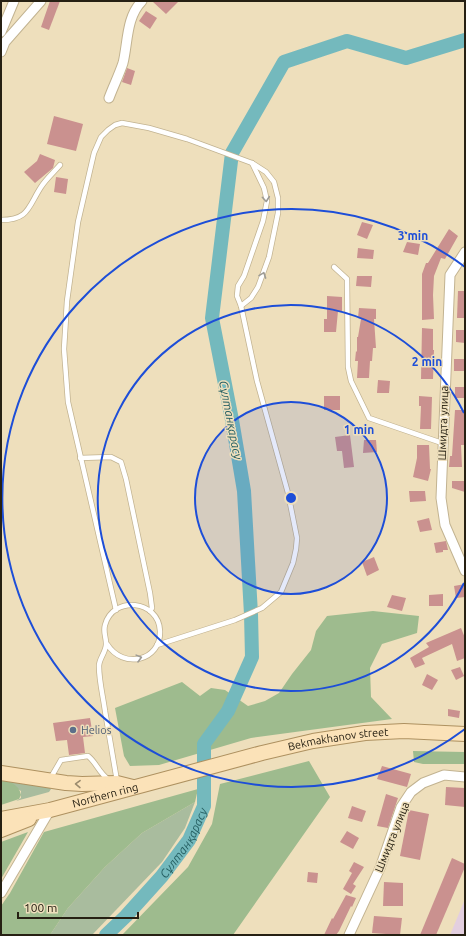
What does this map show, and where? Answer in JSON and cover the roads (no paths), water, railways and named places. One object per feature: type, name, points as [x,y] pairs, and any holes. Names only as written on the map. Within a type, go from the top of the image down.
[{"type":"main road","name":"Bekmakhanov street","points":[[160,780],[313,741],[365,733],[404,731],[465,734]]},
{"type":"main road","points":[[1,773],[42,780],[117,787]]},
{"type":"main road","name":"Northern ring","points":[[5,823],[50,810],[117,787],[135,787],[160,780]]},
{"type":"street","points":[[1,32],[14,1]]},
{"type":"street","points":[[1,52],[5,42],[41,1]]},
{"type":"street","points":[[109,98],[123,63],[129,25],[138,4],[142,1]]},
{"type":"street","name":"Шмидта улица","points":[[465,252],[450,275],[442,443],[441,498],[445,525],[465,571]]},
{"type":"street","name":"Шмидта улица","points":[[349,935],[380,868],[401,807],[411,792],[423,783],[444,775],[465,777]]},
{"type":"street","points":[[1,893],[50,810]]},
{"type":"lane","points":[[116,610],[68,402],[64,357],[67,300],[78,222],[94,153],[101,137],[108,130],[115,125],[122,123],[133,124],[188,140],[252,163],[266,172],[274,182],[278,198],[278,213],[269,256],[258,287],[251,298],[242,306]]},
{"type":"lane","points":[[157,645],[235,620],[262,608],[281,592],[293,563],[296,549],[297,538],[288,493],[257,381],[242,306],[237,296],[238,286],[244,276],[261,228],[267,201],[264,188],[252,163]]},
{"type":"lane","points":[[1,220],[13,220],[26,212],[42,185],[60,165]]},
{"type":"lane","points":[[334,266],[347,279],[348,367],[351,381],[369,418],[442,443]]},
{"type":"lane","points":[[80,458],[111,457],[121,462],[126,479],[150,593],[152,608],[150,611]]},
{"type":"lane","points":[[133,604],[145,607],[154,616],[159,627],[160,633],[157,645],[149,654],[138,659],[131,660],[119,657],[107,644],[105,638],[105,625],[111,614],[127,605],[133,604]]},
{"type":"lane","points":[[107,644],[99,664],[100,681],[117,787]]},
{"type":"lane","points":[[42,780],[51,778],[61,760],[88,756],[105,777],[117,787]]},
{"type":"waterway","name":"Сұлтанқарасу","points":[[106,935],[126,916],[162,876],[189,840],[204,806],[204,744],[228,711],[252,657],[244,491],[212,318],[232,153],[284,62],[347,41],[406,58],[465,40]]},
{"type":"place","name":"Helios","points":[[73,730]]}]
